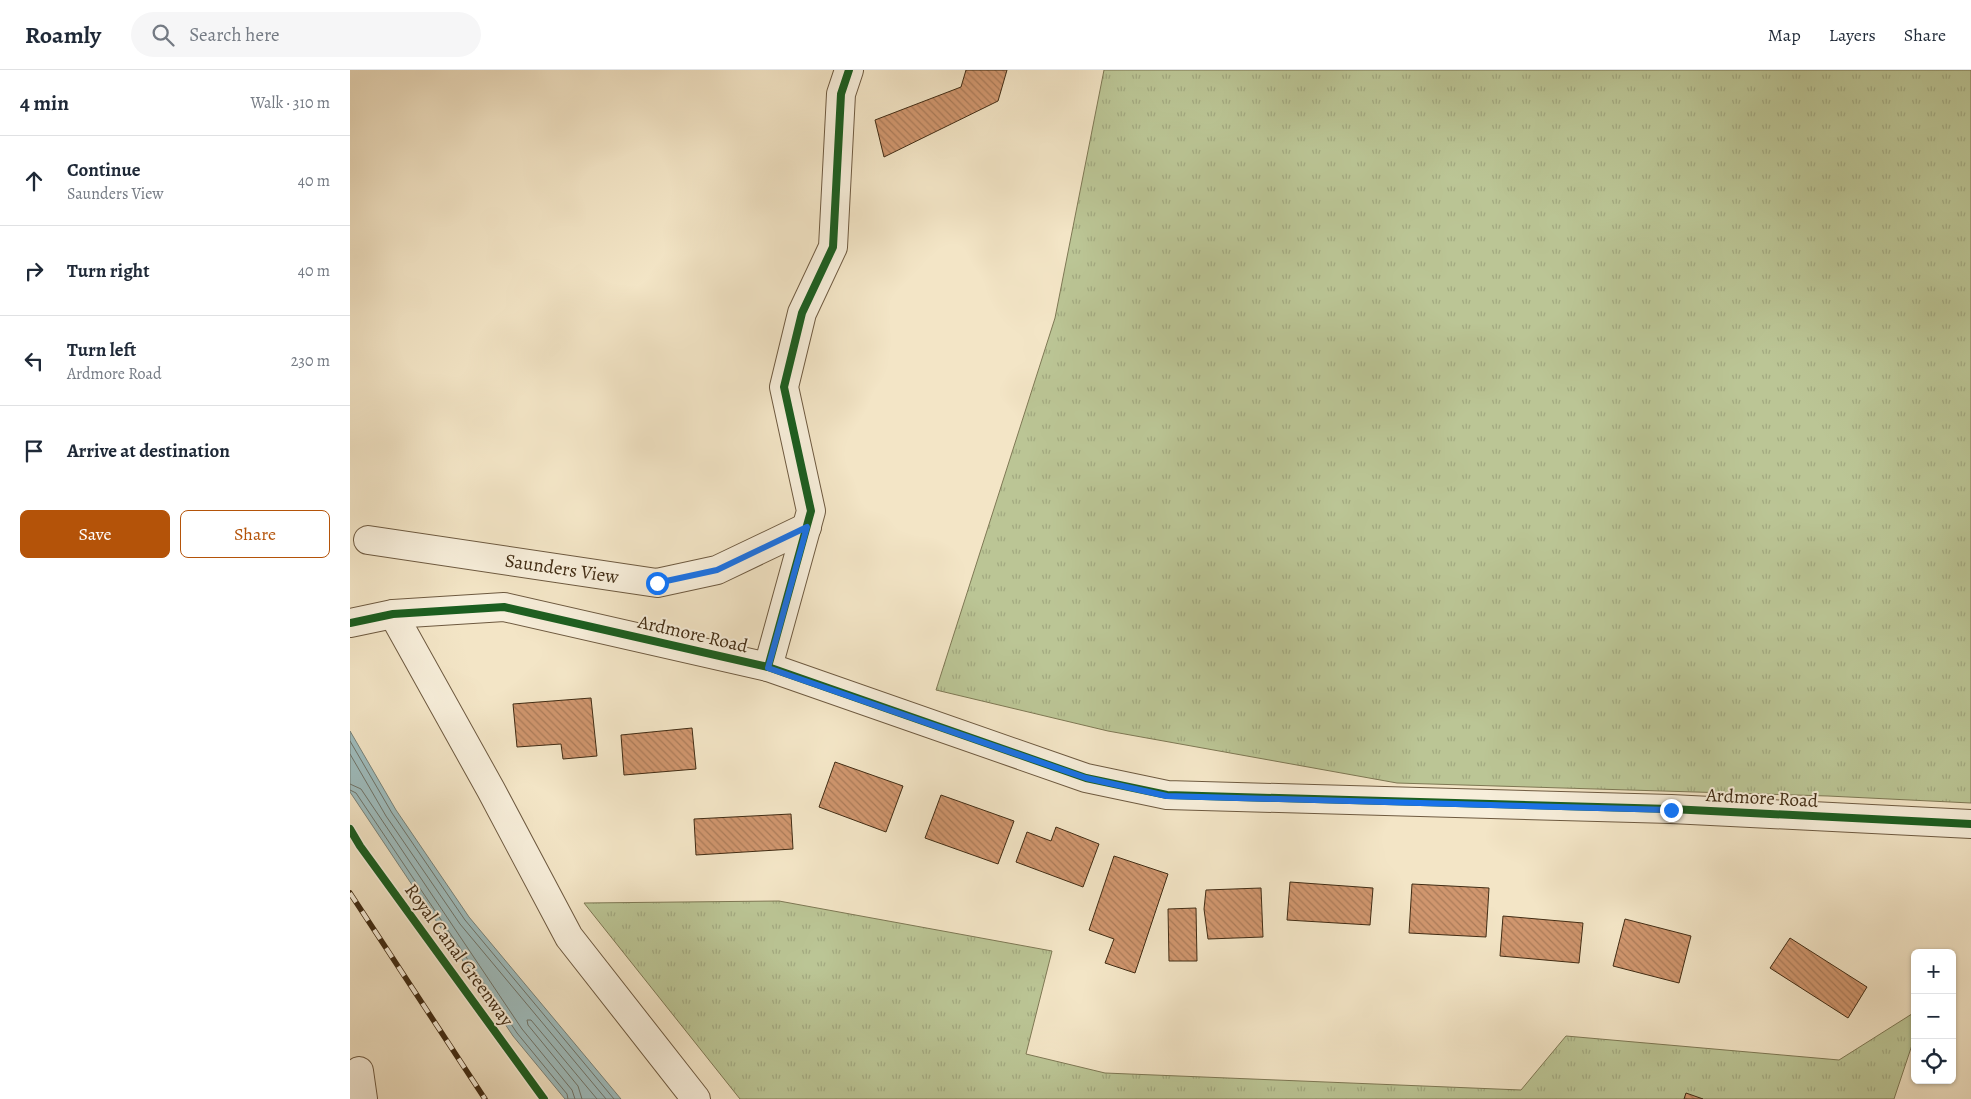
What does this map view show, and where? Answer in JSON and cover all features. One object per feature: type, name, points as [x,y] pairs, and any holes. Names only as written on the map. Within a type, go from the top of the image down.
[{"type":"street","points":[[768,668],[811,511],[784,387],[802,313],[833,247],[841,94],[849,70]]},
{"type":"street","name":"Saunders View","points":[[368,540],[657,583],[717,570],[807,527]]},
{"type":"street","name":"Ardmore Road","points":[[350,623],[393,614],[504,608],[768,668],[1086,778],[1167,796],[1671,810],[1971,824]]},
{"type":"street","points":[[393,614],[492,790],[569,937],[696,1099]]},
{"type":"street","points":[[360,1071],[363,1099]]},
{"type":"green space","points":[[1104,70],[1971,70],[1971,803],[1828,796],[1397,783],[1108,731],[936,690],[1055,318]]},
{"type":"green space","points":[[779,901],[1052,951],[1026,1054],[1105,1073],[1521,1090],[1566,1036],[1839,1060],[1911,1015],[1911,1048],[1894,1099],[740,1099],[584,903]]},
{"type":"water","points":[[350,731],[396,810],[469,917],[621,1099],[565,1099],[513,1036],[350,792]]},
{"type":"building","points":[[966,70],[1007,70],[998,101],[884,157],[875,120],[961,87]]},
{"type":"building","points":[[591,698],[597,756],[563,759],[561,744],[517,747],[513,704]]},
{"type":"building","points":[[692,728],[696,769],[624,775],[621,735]]},
{"type":"building","points":[[835,762],[903,786],[886,832],[819,807]]},
{"type":"building","points":[[941,795],[1014,821],[998,864],[925,838]]},
{"type":"building","points":[[791,814],[793,849],[696,855],[694,819]]},
{"type":"building","points":[[1056,827],[1099,844],[1083,887],[1016,862],[1027,832],[1051,841]]},
{"type":"building","points":[[1114,856],[1168,874],[1135,973],[1105,963],[1114,939],[1089,930]]},
{"type":"building","points":[[1290,882],[1373,888],[1370,925],[1287,920]]},
{"type":"building","points":[[1412,884],[1489,888],[1486,937],[1409,933]]},
{"type":"building","points":[[1261,888],[1263,937],[1208,939],[1204,909],[1206,890]]},
{"type":"building","points":[[1196,908],[1197,961],[1169,961],[1168,909]]},
{"type":"building","points":[[1503,916],[1583,923],[1579,963],[1500,956]]},
{"type":"building","points":[[1625,919],[1691,936],[1679,983],[1613,966]]},
{"type":"building","points":[[1790,938],[1867,987],[1848,1018],[1770,968]]},
{"type":"building","points":[[1686,1093],[1703,1099],[1684,1099]]},
{"type":"railway","points":[[350,893],[485,1099]]},
{"type":"cycle path","points":[[768,667],[811,511],[784,387],[802,313],[833,247],[841,94],[849,70]]},
{"type":"cycle path","points":[[350,623],[393,614],[504,607],[768,667],[1086,778],[1167,795],[1671,809],[1971,824]]},
{"type":"cycle path","name":"Royal Canal Greenway","points":[[350,829],[360,846],[544,1099]]},
{"type":"route","points":[[657,583],[717,570],[807,527],[768,668],[1086,778],[1167,796],[1671,810]]}]
